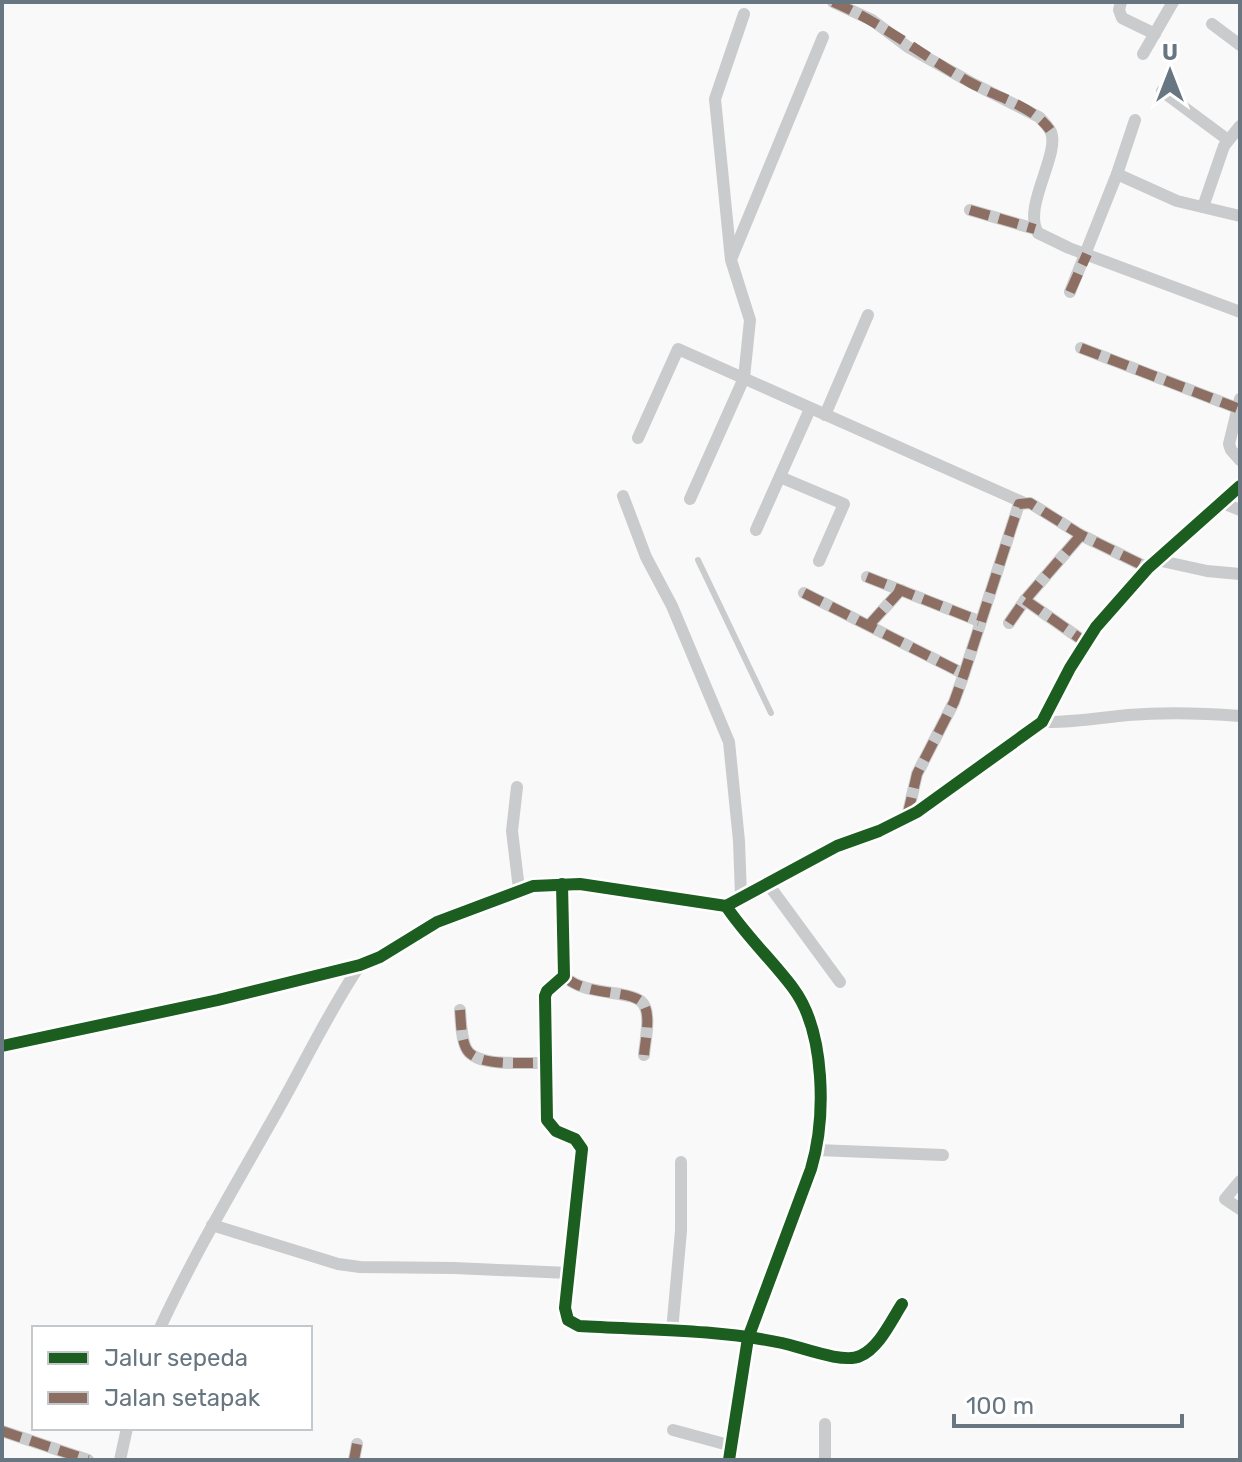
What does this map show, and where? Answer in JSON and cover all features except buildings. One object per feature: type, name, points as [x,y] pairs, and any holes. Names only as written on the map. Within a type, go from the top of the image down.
[{"type":"street","points":[[833,2],[872,20],[908,47],[1045,123],[1052,138],[1032,216],[1035,229]]},
{"type":"street","points":[[1121,2],[1119,13],[1122,18],[1155,34]]},
{"type":"street","points":[[1143,54],[1173,2]]},
{"type":"street","points":[[690,499],[744,378],[750,320],[731,260],[715,99],[744,14]]},
{"type":"street","points":[[1212,24],[1240,45]]},
{"type":"street","points":[[731,260],[823,37]]},
{"type":"street","points":[[1162,91],[1228,140]]},
{"type":"street","points":[[1070,292],[1087,254],[1135,120]]},
{"type":"street","points":[[1203,207],[1228,140],[1240,126]]},
{"type":"street","points":[[1117,174],[1177,201],[1240,216]]},
{"type":"street","points":[[970,210],[1035,229],[1042,236],[1240,312]]},
{"type":"street","points":[[825,415],[868,315]]},
{"type":"street","points":[[1081,348],[1238,404],[1230,447],[1240,460]]},
{"type":"street","points":[[638,438],[678,349],[1030,503],[1081,535],[1153,564],[1240,574]]},
{"type":"street","points":[[756,530],[810,409]]},
{"type":"street","points":[[780,477],[844,504],[819,561]]},
{"type":"street","points":[[2,1046],[218,1000],[360,965],[380,957],[437,922],[519,889],[580,884],[726,906],[837,846],[879,831],[928,805],[1042,722],[1085,642],[1153,564],[1240,486]]},
{"type":"street","points":[[623,496],[646,557],[672,606],[729,742],[741,896]]},
{"type":"street","points":[[907,817],[917,774],[954,702],[1017,507],[1022,502]]},
{"type":"street","points":[[1220,502],[1240,510]]},
{"type":"street","points":[[1009,623],[1081,535]]},
{"type":"street","points":[[867,577],[979,621]]},
{"type":"street","points":[[869,625],[901,590]]},
{"type":"street","points":[[804,593],[964,674]]},
{"type":"street","points":[[1025,600],[1085,642]]},
{"type":"street","points":[[1042,722],[1062,723],[1131,715],[1210,713],[1240,716]]},
{"type":"street","points":[[517,787],[512,831],[519,889]]},
{"type":"street","points":[[562,884],[564,976],[545,996],[545,1063],[547,1120],[556,1131],[575,1139],[582,1149],[565,1315],[572,1324],[748,1338],[842,1358],[856,1358],[872,1348],[902,1304]]},
{"type":"street","points":[[768,884],[840,982]]},
{"type":"street","points":[[726,906],[795,990],[811,1025],[818,1054],[817,1150],[748,1338],[729,1460]]},
{"type":"street","points":[[161,1326],[183,1277],[326,1018],[360,965]]},
{"type":"street","points":[[564,976],[580,988],[641,1001],[646,1015],[644,1055]]},
{"type":"street","points":[[460,1010],[464,1046],[470,1055],[491,1062],[545,1063]]},
{"type":"street","points":[[817,1150],[943,1155]]},
{"type":"street","points":[[672,1331],[681,1231],[681,1162]]},
{"type":"street","points":[[1240,1181],[1225,1199],[1240,1209]]},
{"type":"street","points":[[212,1225],[327,1261],[360,1267],[568,1273]]},
{"type":"street","points":[[825,1424],[825,1460]]},
{"type":"street","points":[[120,1460],[127,1430]]},
{"type":"street","points":[[673,1430],[732,1446]]},
{"type":"street","points":[[2,1431],[88,1460]]},
{"type":"street","points":[[354,1460],[357,1444]]},
{"type":"lane","points":[[698,560],[771,713]]},
{"type":"marked path","points":[[833,2],[869,20],[971,83],[1024,108],[1050,130]]},
{"type":"marked path","points":[[970,210],[1035,229]]},
{"type":"marked path","points":[[1070,292],[1087,254]]},
{"type":"marked path","points":[[1081,348],[1237,408]]},
{"type":"marked path","points":[[907,817],[917,774],[954,702],[1019,504],[1030,503],[1081,535],[1148,568]]},
{"type":"marked path","points":[[1009,623],[1081,535]]},
{"type":"marked path","points":[[867,577],[979,621]]},
{"type":"marked path","points":[[869,625],[901,590]]},
{"type":"marked path","points":[[804,593],[964,674]]},
{"type":"marked path","points":[[1025,600],[1085,642]]},
{"type":"marked path","points":[[564,976],[585,987],[639,1000],[647,1016],[644,1055]]},
{"type":"marked path","points":[[460,1010],[466,1048],[479,1059],[545,1063]]},
{"type":"marked path","points":[[2,1431],[88,1460]]},
{"type":"marked path","points":[[354,1460],[357,1444]]},
{"type":"cycle path","points":[[729,1460],[748,1338],[811,1169],[821,1101],[817,1051],[804,1006],[726,906],[837,846],[879,831],[917,812],[1042,722],[1096,627],[1148,568],[1240,486]]},
{"type":"cycle path","points":[[562,884],[564,976],[545,996],[547,1120],[556,1131],[575,1139],[582,1149],[565,1308],[568,1320],[579,1326],[757,1338],[853,1358],[873,1347],[902,1304]]},
{"type":"cycle path","points":[[2,1046],[218,1000],[360,965],[380,957],[437,922],[533,886],[580,884],[726,906]]}]
